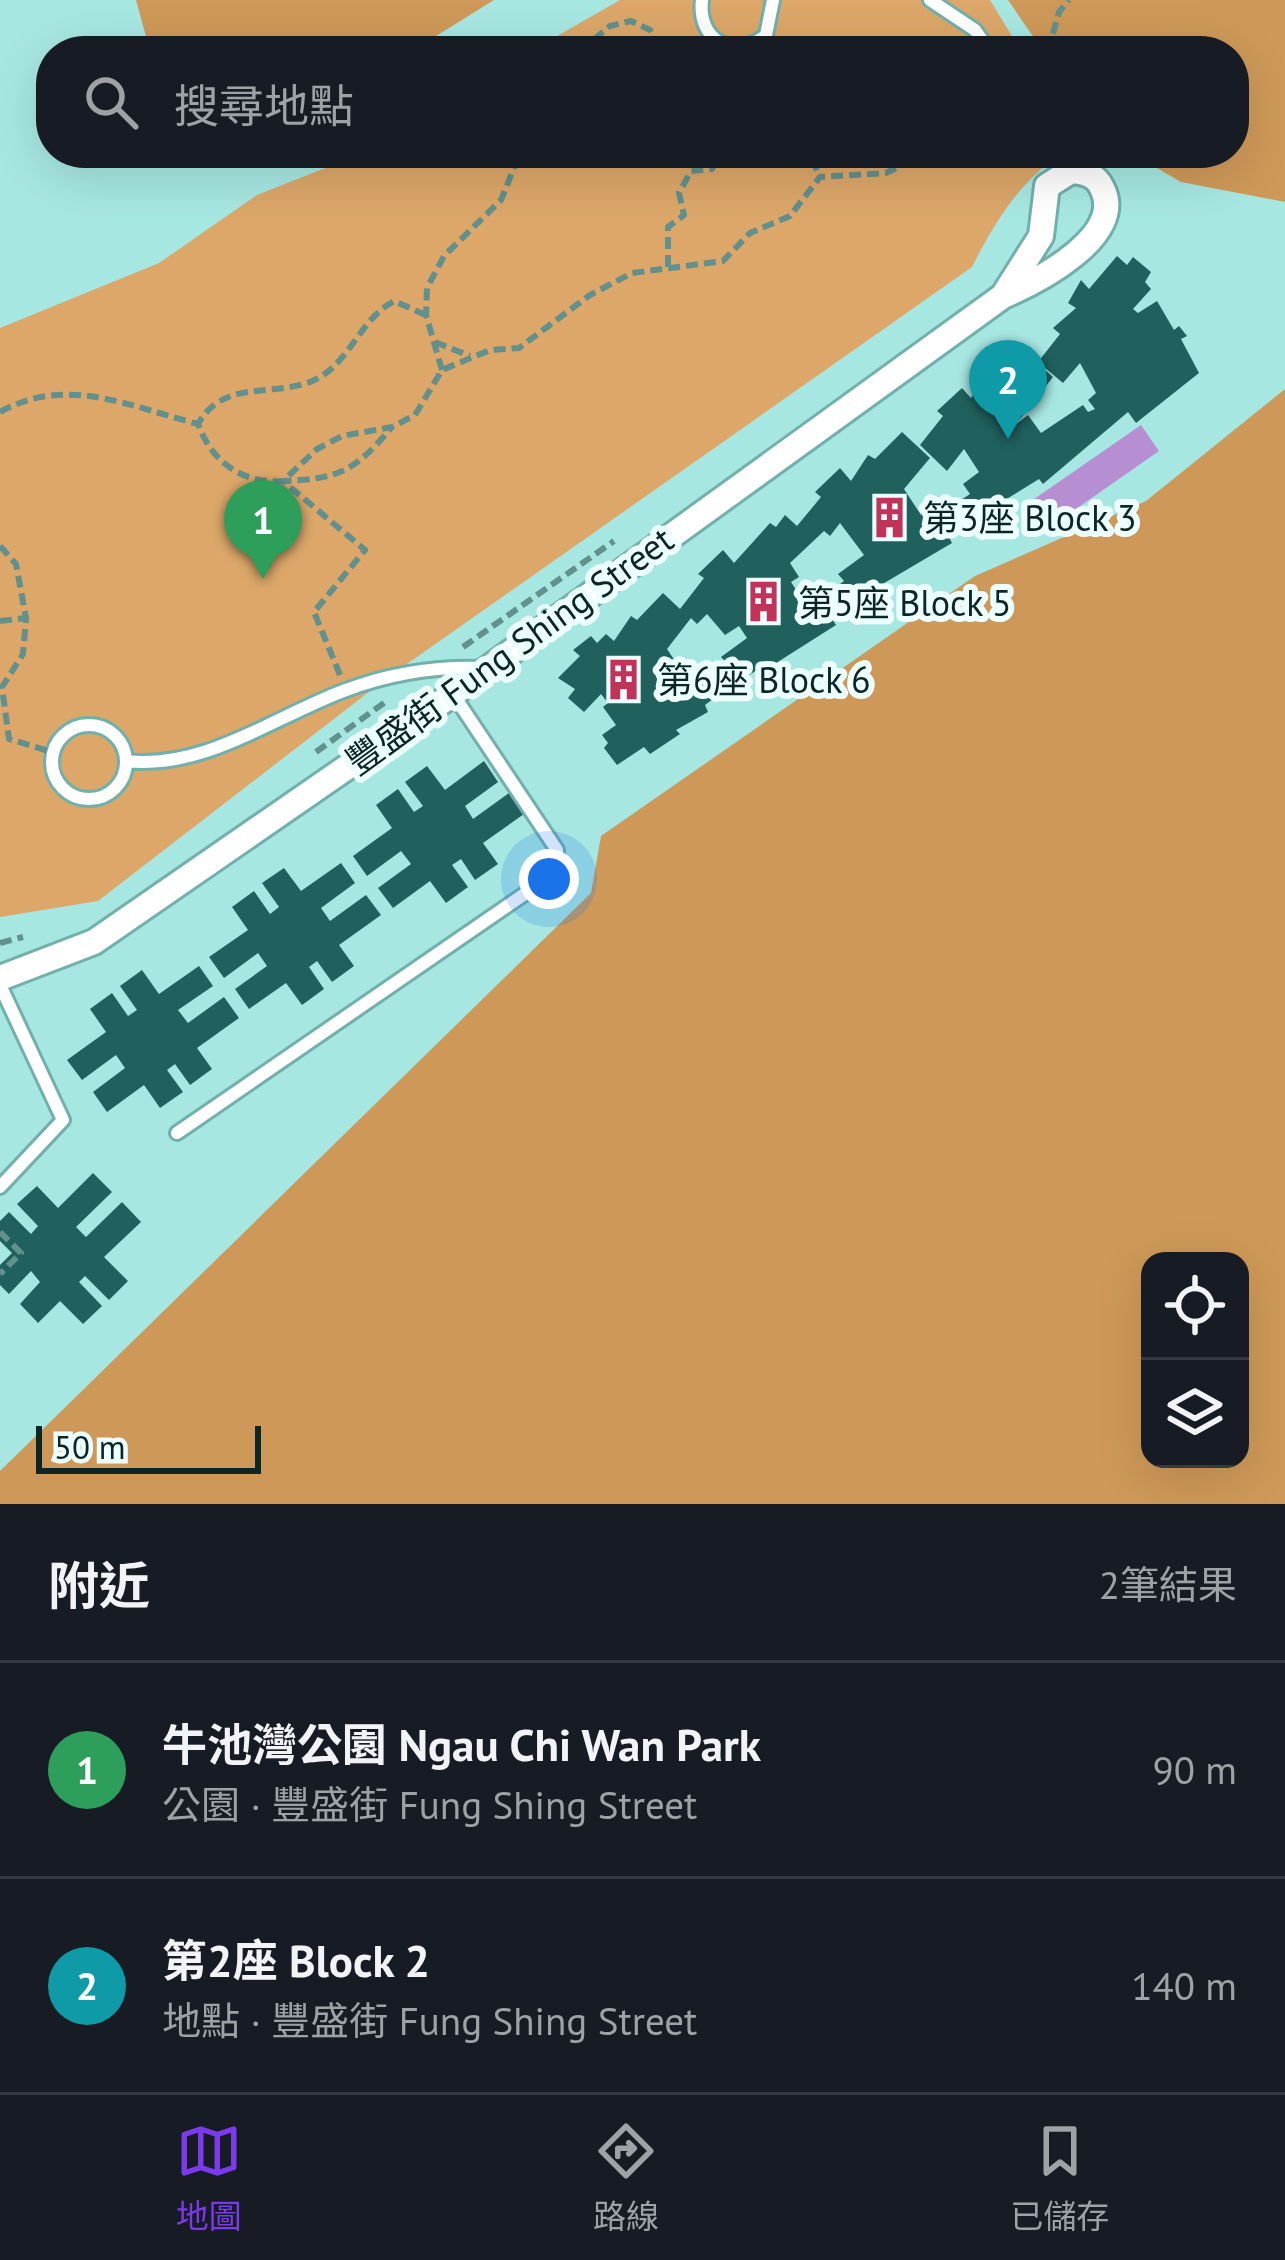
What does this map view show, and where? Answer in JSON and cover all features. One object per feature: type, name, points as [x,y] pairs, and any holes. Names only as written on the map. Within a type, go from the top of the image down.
[{"type":"street","name":"豐盛街 Fung Shing Street","points":[[1004,296],[1041,236],[1047,186],[1064,168]]},
{"type":"street","name":"豐盛街 Fung Shing Street","points":[[0,982],[94,942],[453,694],[1004,296],[1043,279],[1071,258],[1100,222],[1104,191],[1091,175],[1076,168]]},
{"type":"lane","points":[[702,0],[700,15],[710,36]]},
{"type":"lane","points":[[764,36],[773,0]]},
{"type":"lane","points":[[929,0],[980,36]]},
{"type":"lane","points":[[126,761],[146,764],[210,750],[347,689],[387,678],[436,666],[485,668]]},
{"type":"lane","points":[[177,1133],[558,871],[557,850],[453,694]]},
{"type":"lane","points":[[88,724],[110,731],[126,761],[118,785],[109,794],[84,800],[54,778],[52,752],[65,733],[88,724]]},
{"type":"lane","points":[[0,982],[63,1120],[0,1187]]},
{"type":"path","points":[[1054,36],[1069,0]]},
{"type":"path","points":[[598,36],[610,26],[631,21],[653,36]]},
{"type":"path","points":[[442,370],[426,314],[427,289],[444,256],[501,200],[514,168]]},
{"type":"path","points":[[668,268],[668,227],[684,215],[679,194],[691,172],[713,168]]},
{"type":"path","points":[[816,168],[820,177]]},
{"type":"path","points":[[198,424],[206,446],[228,469],[268,482],[326,480],[361,464],[392,428],[415,415],[442,370],[472,356],[519,348],[590,295],[632,273],[723,261],[750,232],[768,230],[790,217],[820,177],[886,173],[896,168]]},
{"type":"path","points":[[198,424],[208,407],[229,394],[311,382],[341,362],[364,324],[394,301],[426,314]]},
{"type":"path","points":[[435,342],[472,356]]},
{"type":"path","points":[[0,412],[32,394],[80,393],[198,424]]},
{"type":"path","points":[[283,482],[317,448],[342,436],[392,428]]},
{"type":"path","points":[[283,482],[364,550],[314,612],[338,671]]},
{"type":"path","points":[[0,546],[16,564],[26,618],[23,654],[1,687],[4,739],[52,752]]},
{"type":"path","points":[[0,621],[26,618]]},
{"type":"path","points":[[0,1232],[21,1253],[0,1274]]},
{"type":"shaded area","points":[[136,0],[494,0],[436,36],[146,36]]},
{"type":"shaded area","points":[[620,0],[990,0],[1012,36],[557,36]]},
{"type":"shaded area","points":[[1008,0],[1285,0],[1285,202],[1181,182],[1157,168],[1249,168],[1249,36],[1033,36]]},
{"type":"shaded area","points":[[325,168],[1043,168],[1009,204],[972,267],[387,678],[98,901],[0,917],[0,328],[159,263],[257,195]]},
{"type":"shaded area","points":[[1285,389],[1285,1504],[0,1504],[0,1471],[591,893],[601,836],[975,576],[1146,501]]},
{"type":"shaded area","points":[[1141,425],[1159,451],[1043,532],[1024,506]]},
{"type":"building","points":[[1117,256],[1127,265],[1133,257],[1151,272],[1145,282],[1151,289],[1133,309],[1138,313],[1157,301],[1174,330],[1179,326],[1187,336],[1181,339],[1199,373],[1136,423],[1128,412],[1043,484],[1039,479],[976,518],[966,505],[974,519],[949,537],[952,543],[847,605],[836,587],[844,581],[838,574],[864,555],[840,523],[830,536],[824,531],[790,563],[799,577],[791,582],[802,599],[820,587],[824,595],[834,589],[846,606],[832,619],[836,625],[759,674],[757,670],[730,687],[719,669],[728,664],[721,657],[747,638],[739,626],[725,635],[707,614],[697,624],[691,618],[667,649],[687,679],[698,670],[708,676],[717,670],[729,687],[705,705],[708,712],[676,730],[680,734],[650,754],[644,747],[617,765],[604,748],[608,743],[602,735],[616,725],[603,707],[608,703],[601,694],[584,712],[568,698],[575,689],[558,678],[580,656],[573,650],[591,636],[597,643],[606,634],[614,641],[631,616],[637,620],[663,593],[680,609],[704,578],[698,574],[723,550],[734,563],[770,523],[776,527],[785,515],[797,526],[821,497],[815,492],[840,468],[851,481],[868,455],[875,459],[902,432],[930,458],[904,489],[921,515],[946,500],[950,506],[970,494],[963,484],[979,472],[964,449],[947,471],[920,445],[943,416],[937,411],[962,388],[971,398],[988,372],[995,376],[1007,358],[1015,365],[1025,352],[1053,377],[1016,424],[1028,415],[1041,433],[1083,405],[1088,412],[1095,409],[1088,400],[1096,393],[1080,363],[1063,383],[1038,362],[1060,334],[1053,328],[1076,308],[1068,303],[1081,280],[1089,289]]},
{"type":"building","points":[[484,761],[498,782],[465,806],[473,819],[509,793],[524,814],[483,843],[498,864],[475,880],[461,859],[452,865],[468,887],[446,903],[430,881],[393,908],[378,888],[411,864],[401,851],[367,876],[353,856],[392,828],[376,805],[398,789],[414,812],[423,806],[405,782],[427,766],[445,790]]},
{"type":"building","points":[[341,863],[355,883],[321,908],[330,921],[366,895],[381,915],[339,945],[354,966],[332,982],[317,961],[309,967],[324,989],[302,1005],[286,983],[249,1009],[235,989],[267,966],[258,953],[224,978],[209,957],[248,930],[232,907],[254,891],[270,914],[279,907],[262,883],[284,868],[301,891]]},
{"type":"building","points":[[199,966],[213,986],[178,1010],[188,1023],[224,997],[239,1018],[197,1048],[212,1069],[190,1085],[175,1064],[167,1070],[183,1092],[160,1108],[144,1085],[107,1112],[93,1092],[125,1068],[116,1055],[82,1080],[67,1060],[106,1032],[90,1009],[112,993],[128,1016],[137,1010],[120,986],[142,970],[159,994]]},
{"type":"building","points":[[93,1173],[112,1192],[76,1227],[86,1237],[122,1202],[141,1222],[104,1257],[128,1281],[109,1300],[85,1276],[79,1282],[102,1306],[83,1324],[60,1301],[38,1323],[20,1304],[40,1282],[31,1271],[9,1294],[0,1285],[0,1265],[12,1253],[0,1241],[0,1221],[9,1212],[31,1234],[38,1226],[17,1204],[37,1186],[58,1208]]},
{"type":"place","name":"第2座 Block 2","points":[[1008,439]]},
{"type":"place","name":"第3座 Block 3","points":[[889,517]]},
{"type":"place","name":"牛池灣公園 Ngau Chi Wan Park","points":[[263,579]]},
{"type":"place","name":"第5座 Block 5","points":[[764,602]]},
{"type":"place","name":"第6座 Block 6","points":[[623,679]]}]
